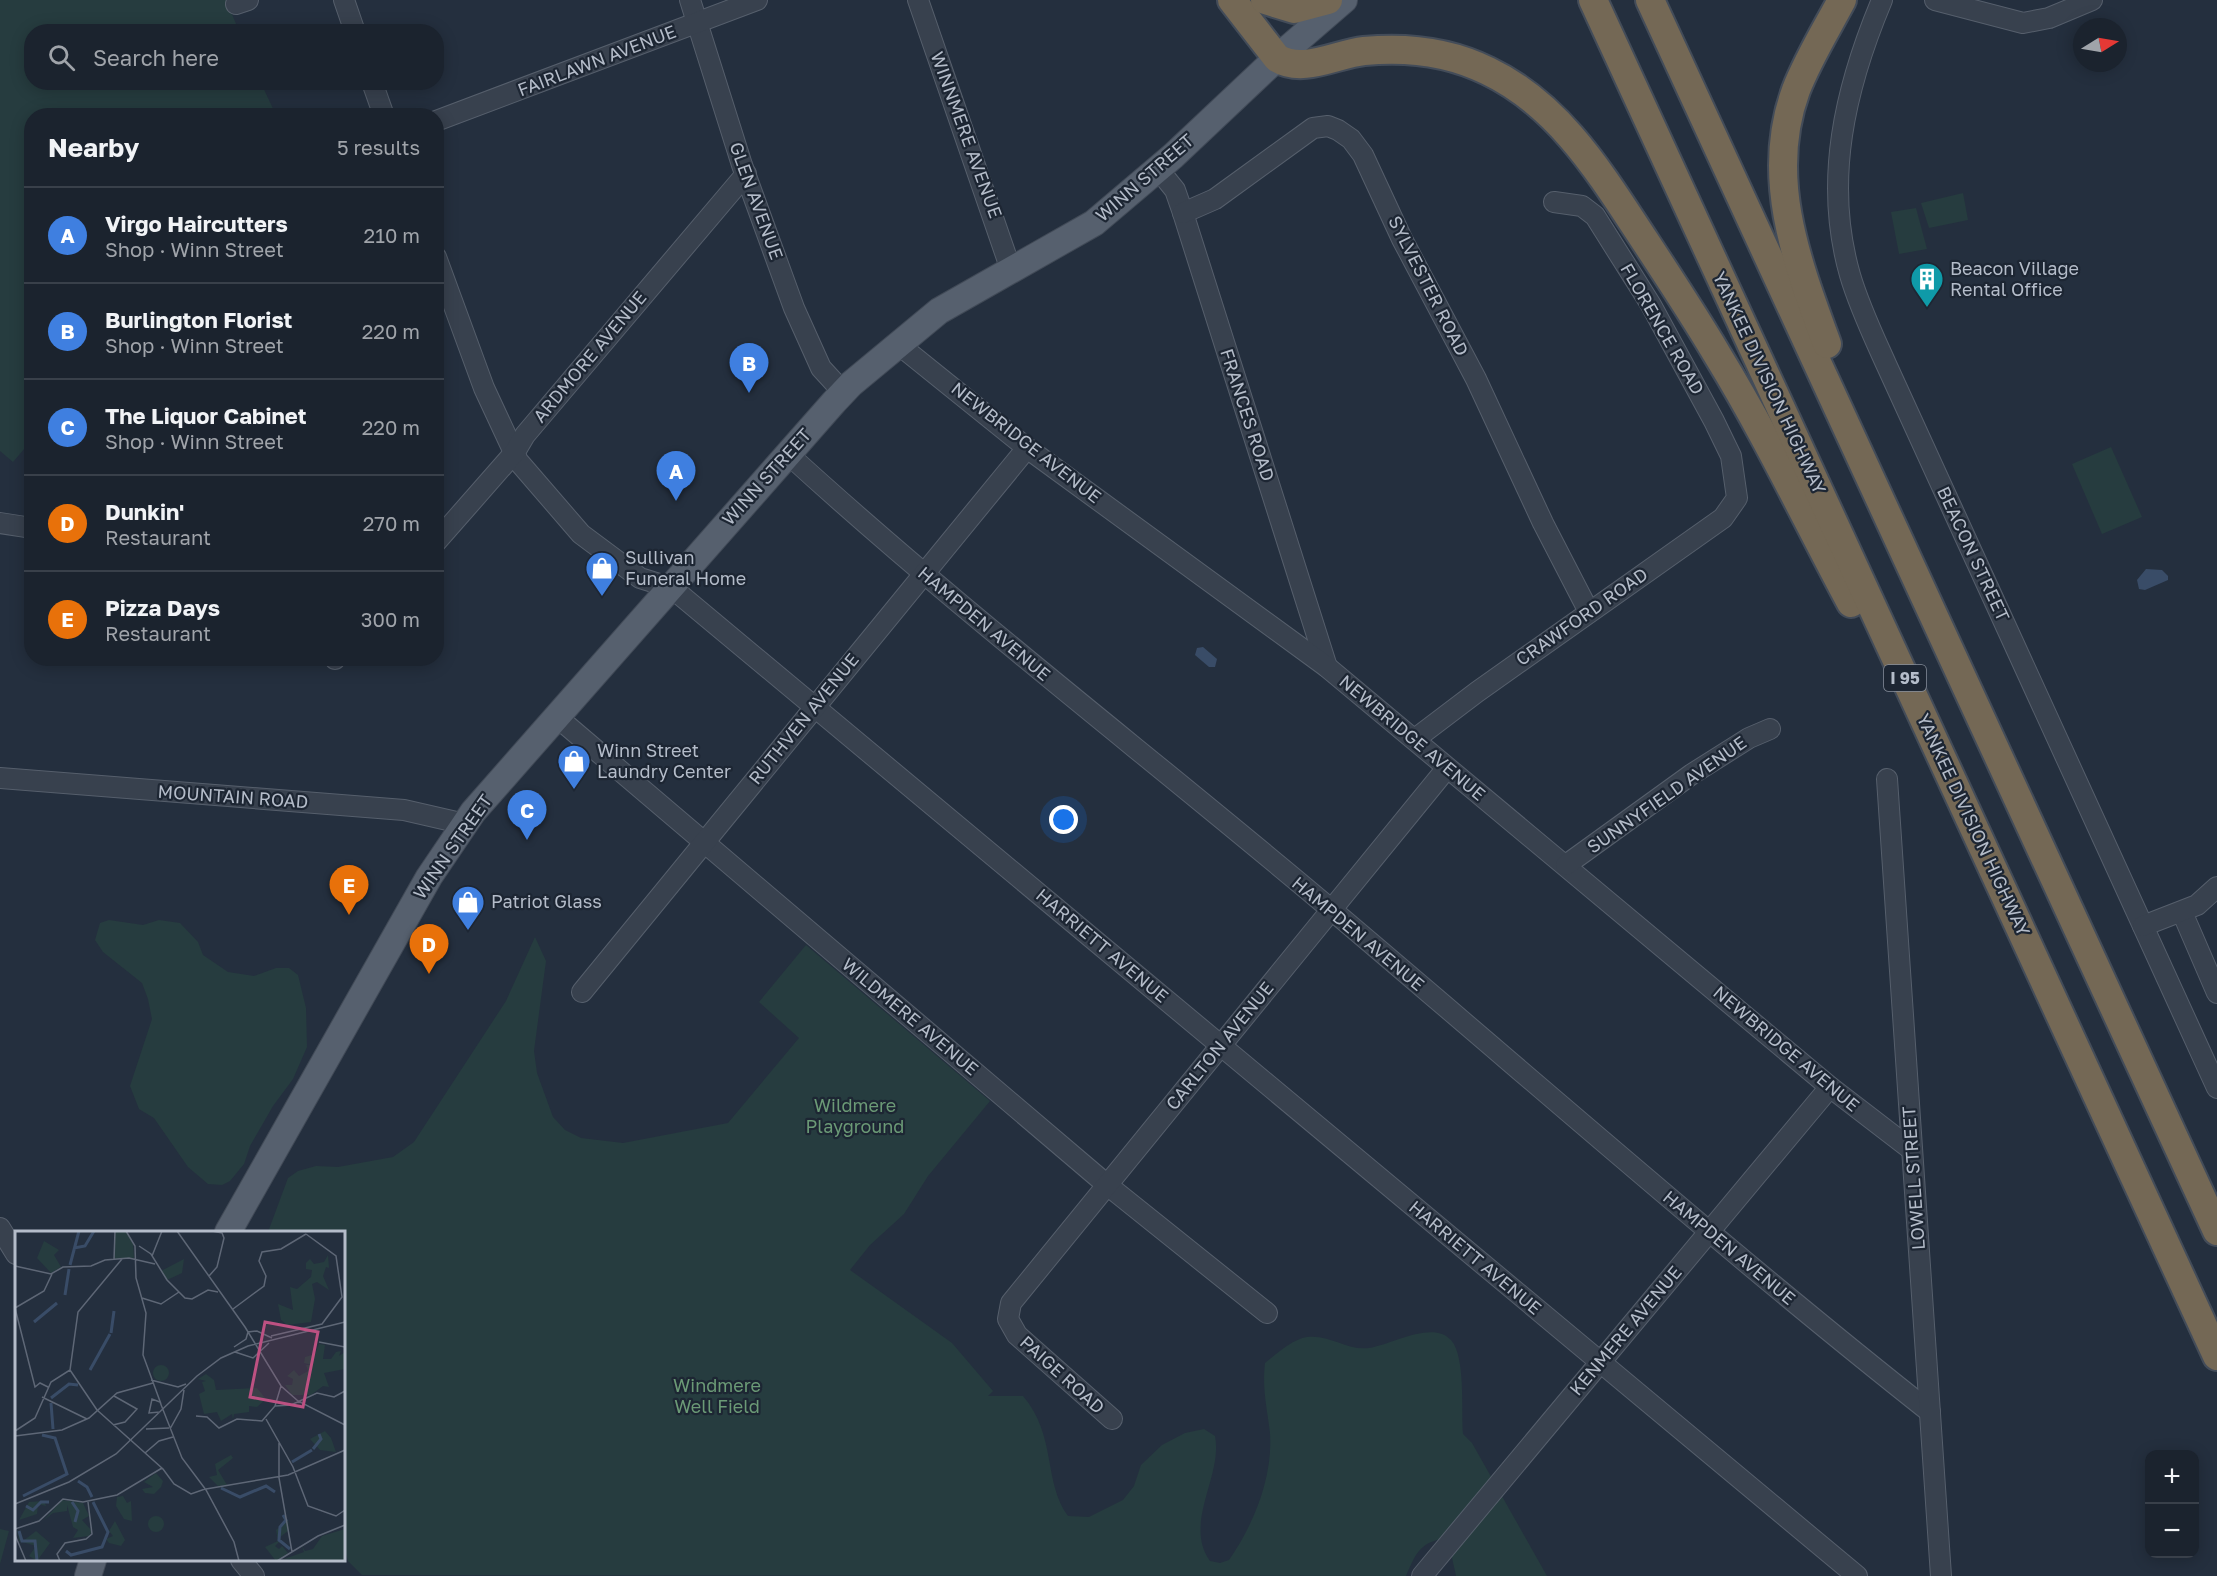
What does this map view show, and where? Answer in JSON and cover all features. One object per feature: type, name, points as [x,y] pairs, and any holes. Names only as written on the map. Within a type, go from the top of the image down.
[{"type":"highway","points":[[1232,0],[1277,58],[1292,65],[1350,53],[1395,49],[1453,58],[1488,70],[1520,88],[1563,126],[1627,214],[1719,357],[1978,836]]},
{"type":"highway","points":[[1265,0],[1294,9],[1328,0]]},
{"type":"highway","points":[[1584,0],[1626,72]]},
{"type":"highway","name":"YANKEE DIVISION HIGHWAY","points":[[1593,0],[2217,1356]]},
{"type":"highway","points":[[1650,0],[2217,1231]]},
{"type":"highway","points":[[1842,0],[1794,97],[1783,154],[1784,191],[1799,267],[1890,522]]},
{"type":"main road","name":"WINN STREET","points":[[229,1231],[423,887],[465,824],[556,717],[672,588],[737,510],[843,392],[939,311],[1094,224],[1344,0]]},
{"type":"main road","points":[[88,1576],[93,1561]]},
{"type":"street","points":[[344,0],[352,24]]},
{"type":"street","name":"GLEN AVENUE","points":[[690,0],[746,174],[794,308],[814,356],[821,368],[843,392]]},
{"type":"street","name":"FAIRLAWN AVENUE","points":[[444,118],[757,0]]},
{"type":"street","name":"WINNMERE AVENUE","points":[[918,0],[1011,270]]},
{"type":"street","name":"BEACON STREET","points":[[1882,0],[1854,77],[1840,137],[1839,221],[1850,277],[1886,364],[2217,1088]]},
{"type":"street","points":[[1935,0],[2023,23],[2049,18],[2092,0]]},
{"type":"street","points":[[375,90],[381,108]]},
{"type":"street","name":"SYLVESTER ROAD","points":[[1183,213],[1215,199],[1313,128],[1328,126],[1351,139],[1363,155],[1402,239],[1476,379],[1543,523],[1589,612]]},
{"type":"street","name":"FRANCES ROAD","points":[[1158,169],[1174,190],[1183,213],[1326,667]]},
{"type":"street","name":"ARDMORE AVENUE","points":[[444,533],[515,452],[540,417],[746,174]]},
{"type":"street","name":"FLORENCE ROAD","points":[[1554,202],[1582,206],[1600,223],[1651,305],[1714,421],[1731,456],[1737,488]]},
{"type":"street","name":"HARRIETT AVENUE","points":[[444,292],[484,388],[519,461],[581,534],[640,578],[672,588],[1857,1576]]},
{"type":"street","name":"NEWBRIDGE AVENUE","points":[[898,344],[1028,448],[1326,667],[1830,1087],[1912,1150]]},
{"type":"street","name":"RUTHVEN AVENUE","points":[[582,992],[814,706],[1028,448]]},
{"type":"street","name":"HAMPDEN AVENUE","points":[[788,454],[924,574],[1331,910],[1709,1233],[1930,1412]]},
{"type":"street","name":"CRAWFORD ROAD","points":[[1415,740],[1589,612],[1723,518],[1737,498],[1737,488]]},
{"type":"street","points":[[0,524],[24,527]]},
{"type":"street","name":"WILDMERE AVENUE","points":[[556,717],[1106,1184],[1267,1313]]},
{"type":"street","name":"SUNNYFIELD AVENUE","points":[[1566,865],[1692,774],[1749,738],[1770,729]]},
{"type":"street","name":"CARLTON AVENUE","points":[[1012,1329],[1008,1314],[1014,1298],[1447,768]]},
{"type":"street","name":"MOUNTAIN ROAD","points":[[0,778],[404,810],[465,824]]},
{"type":"street","name":"LOWELL STREET","points":[[1887,779],[1941,1576]]},
{"type":"street","points":[[2143,927],[2202,902],[2217,887]]},
{"type":"street","points":[[2182,912],[2217,993]]},
{"type":"street","name":"KENMERE AVENUE","points":[[1422,1576],[1830,1087]]},
{"type":"street","points":[[1,1231],[15,1252]]},
{"type":"street","name":"PAIGE ROAD","points":[[1012,1329],[1112,1419]]},
{"type":"street","points":[[242,1561],[254,1576]]},
{"type":"green space","points":[[0,0],[226,0],[236,24],[24,24],[24,90],[264,90],[273,108],[24,108],[24,449],[13,462],[0,451]]},
{"type":"green space","points":[[1963,193],[1968,220],[1929,228],[1921,203]]},
{"type":"green space","points":[[1916,208],[1927,249],[1899,254],[1891,212]]},
{"type":"green space","points":[[2111,447],[2142,517],[2102,534],[2072,464]]},
{"type":"green space","points":[[109,920],[143,925],[159,920],[180,923],[198,942],[203,955],[228,972],[254,976],[276,968],[289,968],[298,975],[306,1008],[307,1047],[293,1079],[273,1106],[250,1146],[244,1164],[230,1181],[222,1185],[208,1184],[188,1167],[154,1118],[139,1109],[130,1086],[152,1019],[142,983],[103,952],[95,940],[100,923]]},
{"type":"green space","points":[[535,937],[546,961],[534,1051],[537,1073],[553,1117],[565,1130],[581,1138],[623,1143],[728,1123],[799,1038],[759,1002],[806,945],[990,1101],[928,1176],[904,1214],[870,1245],[850,1270],[952,1343],[993,1391],[988,1396],[1023,1396],[1034,1411],[1041,1427],[1055,1489],[1068,1516],[1089,1517],[1123,1500],[1134,1486],[1141,1465],[1162,1445],[1185,1433],[1204,1429],[1215,1436],[1216,1451],[1202,1515],[1203,1546],[1210,1561],[1220,1563],[1229,1560],[1254,1516],[1265,1483],[1270,1433],[1264,1390],[1265,1363],[1290,1344],[1307,1337],[1323,1338],[1354,1347],[1369,1348],[1412,1335],[1434,1332],[1443,1334],[1456,1348],[1461,1371],[1463,1434],[1472,1443],[1547,1576],[1456,1576],[1451,1553],[1441,1539],[1427,1544],[1418,1552],[1406,1576],[362,1575],[348,1561],[345,1550],[345,1231],[268,1231],[288,1178],[298,1171],[316,1166],[338,1167],[393,1157],[414,1142],[506,1001]]},
{"type":"green space","points":[[0,1529],[9,1531],[0,1564]]},
{"type":"water","points":[[2146,569],[2162,570],[2168,576],[2168,580],[2145,590],[2139,589],[2137,580]]},
{"type":"water","points":[[1203,647],[1217,659],[1215,667],[1209,667],[1195,655],[1197,648]]},
{"type":"place","name":"Beacon Village Rental Office","points":[[1927,308]]},
{"type":"place","name":"Burlington Florist","points":[[749,393]]},
{"type":"place","name":"Virgo Haircutters","points":[[676,501]]},
{"type":"place","name":"Sullivan Funeral Home","points":[[602,597]]},
{"type":"place","name":"Winn Street Laundry Center","points":[[574,790]]},
{"type":"place","name":"The Liquor Cabinet","points":[[527,840]]},
{"type":"place","name":"Pizza Days","points":[[349,915]]},
{"type":"place","name":"Patriot Glass","points":[[468,931]]},
{"type":"place","name":"Dunkin'","points":[[429,974]]},
{"type":"park label","name":"Wildmere Playground","points":[[855,1116]]},
{"type":"park label","name":"Windmere Well Field","points":[[717,1396]]}]
